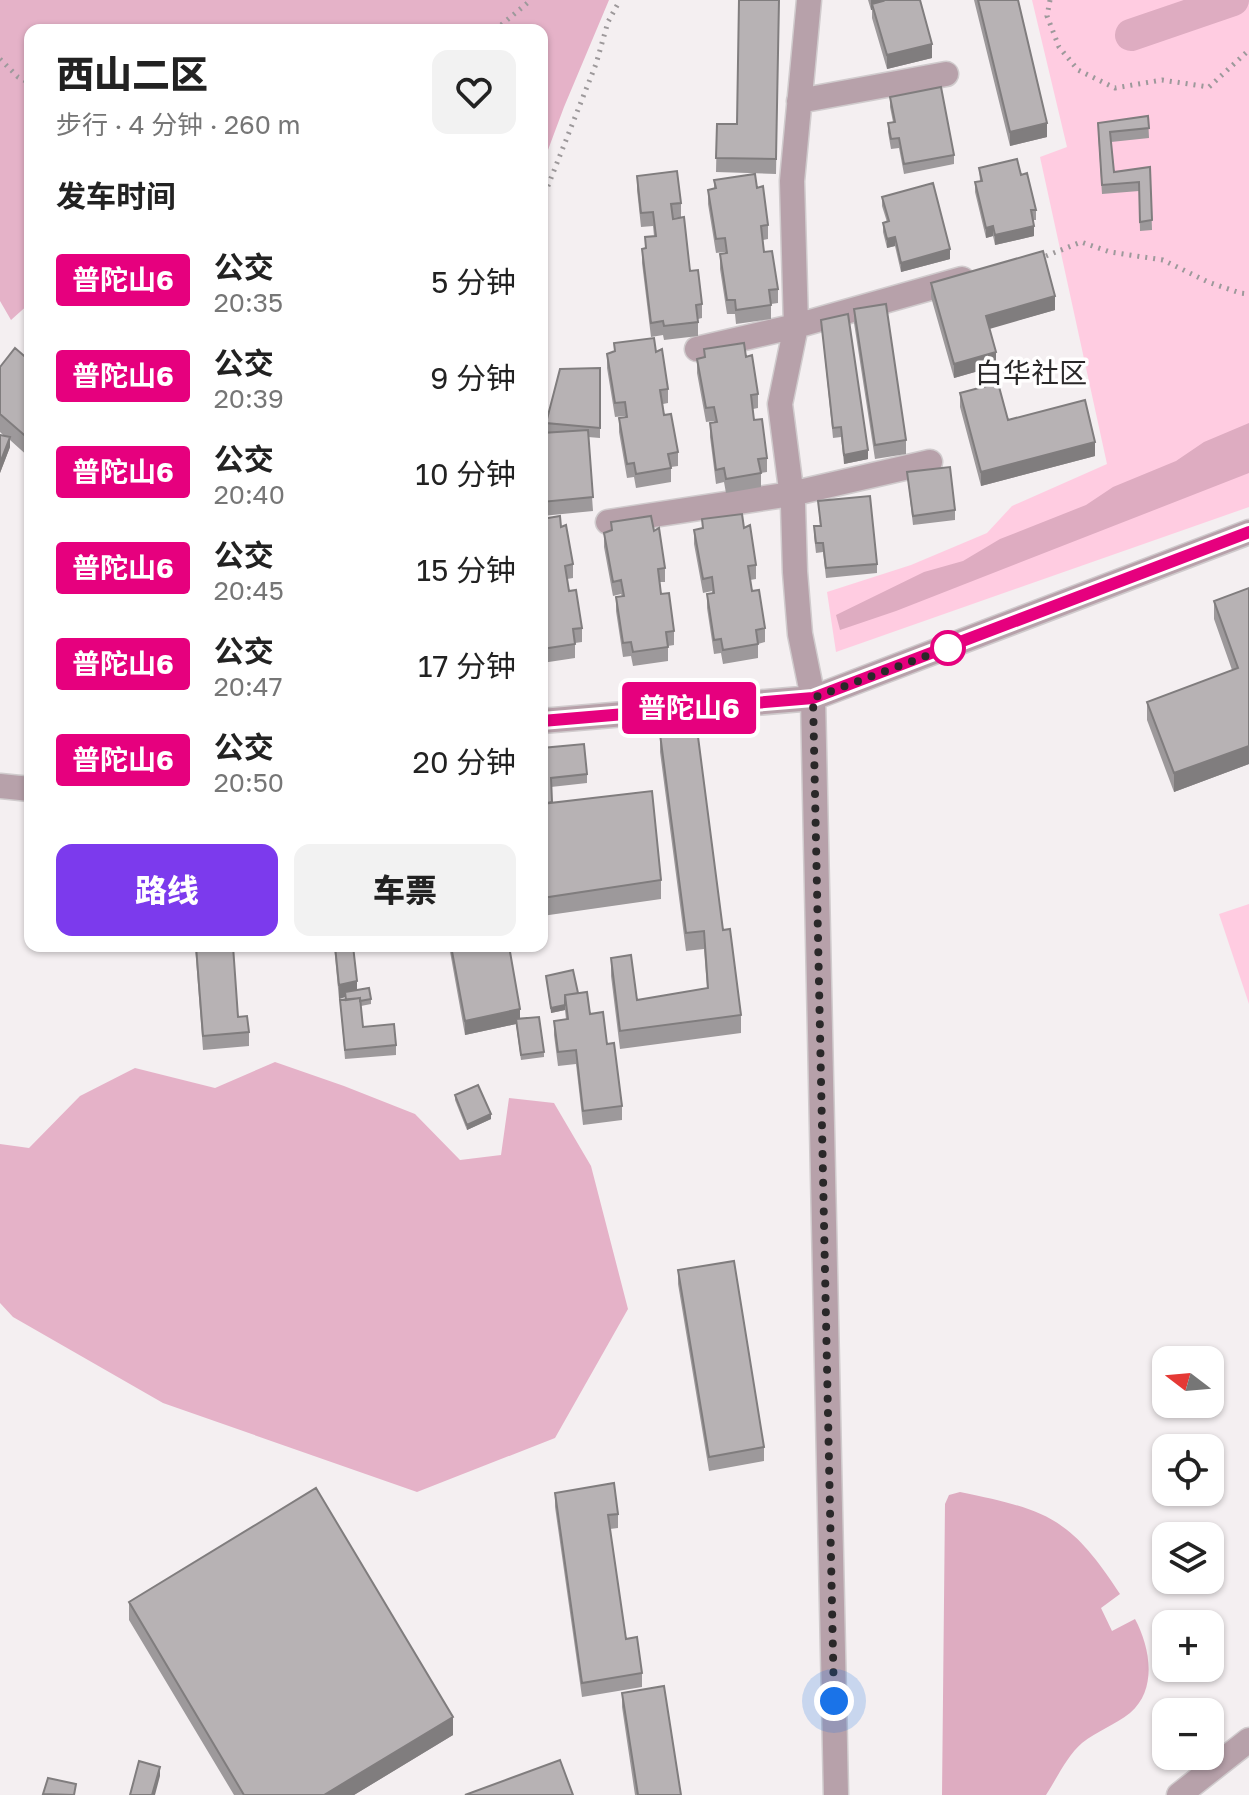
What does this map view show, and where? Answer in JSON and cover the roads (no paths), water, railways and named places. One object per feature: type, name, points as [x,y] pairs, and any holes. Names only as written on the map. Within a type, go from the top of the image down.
[{"type":"street","points":[[809,0],[792,181],[796,326],[780,404],[791,494],[800,634],[813,698],[836,1795]]},
{"type":"street","points":[[799,101],[946,74]]},
{"type":"street","points":[[697,349],[796,326],[987,272]]},
{"type":"street","points":[[608,522],[791,494],[930,462]]},
{"type":"street","points":[[548,720],[813,698],[1249,532]]},
{"type":"street","points":[[0,786],[24,788]]},
{"type":"street","points":[[1179,1795],[1249,1740]]},
{"type":"waterway","points":[[1131,35],[1233,0]]},
{"type":"district","name":"白华社区","points":[[1031,373]]}]
